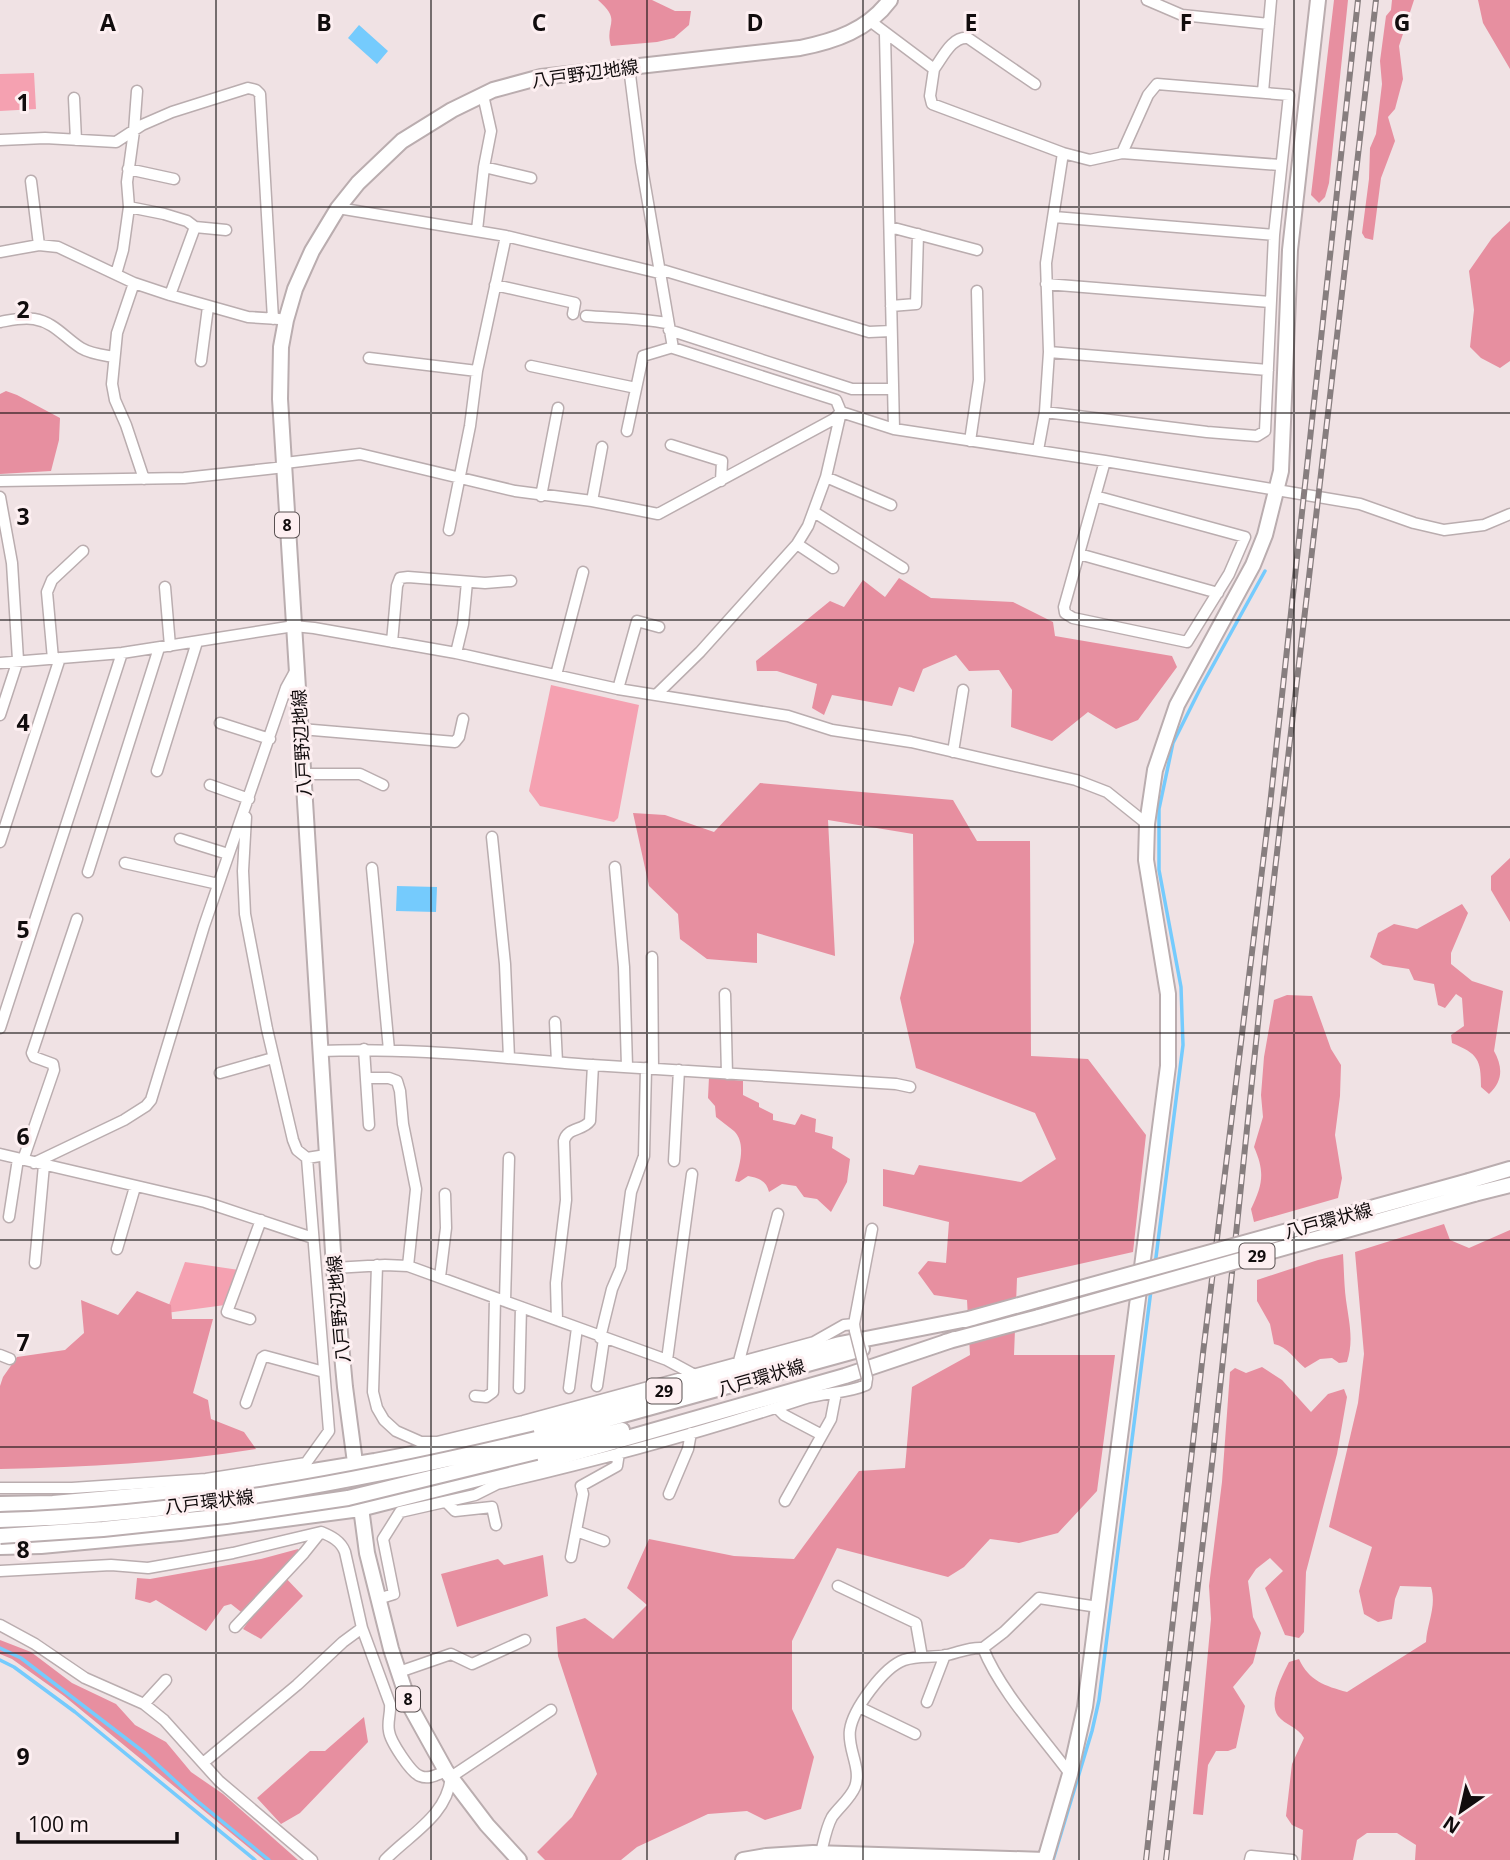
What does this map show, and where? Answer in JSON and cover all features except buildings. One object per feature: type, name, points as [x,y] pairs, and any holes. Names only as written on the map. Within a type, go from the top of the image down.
[{"type":"main road","name":"八戸野辺地線","points":[[519,1860],[487,1825],[449,1774],[411,1706],[378,1599],[360,1509],[334,1268],[326,1156],[280,399],[279,319],[312,251],[338,208],[365,176],[402,141],[452,110],[483,95],[541,77],[800,48],[829,42],[870,21],[890,0]]},
{"type":"main road","points":[[743,1860],[766,1856],[816,1855],[1046,1860],[1086,1707],[1168,1066],[1168,994],[1146,860],[1147,824],[1153,779],[1163,741],[1177,705],[1253,565],[1265,535],[1281,471],[1290,250],[1318,0]]},
{"type":"main road","name":"八戸環状線","points":[[0,1520],[88,1515],[221,1502],[536,1445],[1039,1317],[1472,1188],[1510,1169]]},
{"type":"main road","name":"八戸環状線","points":[[0,1536],[103,1530],[348,1498],[1041,1298],[1472,1188],[1510,1185]]},
{"type":"main road","name":"29","points":[[0,1504],[53,1503],[190,1491],[355,1465],[443,1448],[840,1344],[973,1318]]},
{"type":"main road","name":"29","points":[[0,1547],[41,1546],[180,1533],[360,1509],[529,1466],[832,1380],[955,1339]]},
{"type":"street","points":[[1147,0],[1182,15],[1269,24]]},
{"type":"street","points":[[1263,92],[1271,0]]},
{"type":"street","points":[[870,21],[934,69]]},
{"type":"street","points":[[885,34],[894,429]]},
{"type":"street","points":[[1035,84],[968,38],[962,37],[956,40],[934,69],[930,96],[932,104],[1063,153],[1090,160],[1122,153],[1280,165]]},
{"type":"street","points":[[629,67],[641,162],[673,347]]},
{"type":"street","points":[[1045,412],[1148,426],[1258,436],[1265,431],[1274,234],[1289,95],[1157,84],[1148,95],[1122,153]]},
{"type":"street","points":[[0,140],[45,138],[116,142],[172,112],[248,88],[256,90],[260,94],[279,319],[248,317],[170,295],[134,283],[66,249],[39,245],[0,252]]},
{"type":"street","points":[[116,274],[124,250],[129,207],[128,169],[137,91]]},
{"type":"street","points":[[477,230],[491,131],[483,95]]},
{"type":"street","points":[[74,99],[76,140]]},
{"type":"street","points":[[1038,450],[1045,412],[1049,352],[1046,263],[1063,153]]},
{"type":"street","points":[[484,167],[531,178]]},
{"type":"street","points":[[128,169],[174,179]]},
{"type":"street","points":[[31,181],[39,245]]},
{"type":"street","points":[[129,207],[164,214],[195,226],[226,230]]},
{"type":"street","points":[[338,208],[506,236],[659,271],[869,332],[891,331]]},
{"type":"street","points":[[1054,217],[1274,234]]},
{"type":"street","points":[[170,295],[195,226]]},
{"type":"street","points":[[890,227],[977,250]]},
{"type":"street","points":[[891,306],[916,304],[918,234]]},
{"type":"street","points":[[449,530],[470,426],[477,371],[506,236]]},
{"type":"street","points":[[134,283],[117,333],[112,384],[115,400],[144,479]]},
{"type":"street","points":[[1046,284],[1270,302]]},
{"type":"street","points":[[495,285],[575,303],[573,314]]},
{"type":"street","points":[[970,441],[979,380],[976,291]]},
{"type":"street","points":[[201,360],[208,307]]},
{"type":"street","points":[[586,316],[621,319],[634,317],[668,326],[852,389],[892,389]]},
{"type":"street","points":[[0,322],[36,319],[94,354],[114,357]]},
{"type":"street","points":[[627,431],[643,356],[673,347],[835,400],[841,412],[827,477],[814,512],[797,544],[700,652],[656,695]]},
{"type":"street","points":[[1049,352],[1268,370]]},
{"type":"street","points":[[369,358],[477,371]]},
{"type":"street","points":[[531,366],[636,388]]},
{"type":"street","points":[[541,496],[558,408]]},
{"type":"street","points":[[841,412],[894,429],[1038,450],[1360,504],[1414,523],[1444,530],[1484,524],[1510,514]]},
{"type":"street","points":[[0,481],[184,478],[360,454],[541,496],[592,501],[658,514],[834,419],[841,412]]},
{"type":"street","points":[[671,445],[722,461],[719,473],[721,481]]},
{"type":"street","points":[[592,501],[603,447]]},
{"type":"street","points":[[1095,496],[1245,537],[1218,593],[1188,642],[1073,618],[1065,613],[1064,607],[1095,496],[1105,461]]},
{"type":"street","points":[[827,477],[891,505]]},
{"type":"street","points":[[0,497],[12,563],[18,660],[0,715]]},
{"type":"street","points":[[814,512],[903,568]]},
{"type":"street","points":[[797,544],[833,568]]},
{"type":"street","points":[[0,842],[56,658],[47,592],[52,580],[83,551]]},
{"type":"street","points":[[1079,554],[1218,593]]},
{"type":"street","points":[[556,675],[583,572]]},
{"type":"street","points":[[392,642],[400,578],[408,576],[467,582],[511,581]]},
{"type":"street","points":[[456,653],[463,624],[467,582]]},
{"type":"street","points":[[88,872],[164,647],[165,587]]},
{"type":"street","points":[[618,688],[637,621],[659,627]]},
{"type":"street","points":[[0,663],[122,653],[294,626],[456,653],[656,695],[788,716],[832,730],[911,742],[1076,780],[1107,792],[1147,824]]},
{"type":"street","points":[[157,771],[197,642]]},
{"type":"street","points":[[0,1028],[122,653]]},
{"type":"street","points":[[39,1164],[124,1120],[151,1100],[228,854],[286,688],[297,668]]},
{"type":"street","points":[[953,752],[962,690]]},
{"type":"street","points":[[301,729],[455,742],[459,737],[463,719]]},
{"type":"street","points":[[220,723],[270,739]]},
{"type":"street","points":[[303,774],[360,774],[383,785]]},
{"type":"street","points":[[210,785],[248,802]]},
{"type":"street","points":[[248,802],[243,871],[245,914],[273,1058],[297,1150],[307,1158],[326,1156]]},
{"type":"street","points":[[492,837],[505,964],[509,1058]]},
{"type":"street","points":[[180,839],[228,854]]},
{"type":"street","points":[[125,863],[218,884]]},
{"type":"street","points":[[615,867],[624,967],[627,1066]]},
{"type":"street","points":[[372,868],[389,1051]]},
{"type":"street","points":[[9,1217],[20,1160],[54,1070],[53,1064],[34,1057],[32,1053],[77,919]]},
{"type":"street","points":[[597,1386],[602,1338],[612,1289],[621,1268],[632,1192],[644,1156],[652,957]]},
{"type":"street","points":[[725,994],[727,1074]]},
{"type":"street","points":[[555,1022],[557,1062]]},
{"type":"street","points":[[364,1049],[369,1125]]},
{"type":"street","points":[[320,1051],[364,1049],[910,1087]]},
{"type":"street","points":[[220,1073],[273,1058]]},
{"type":"street","points":[[557,1320],[556,1283],[566,1200],[564,1141],[569,1132],[587,1125],[590,1121],[593,1065]]},
{"type":"street","points":[[674,1161],[679,1070]]},
{"type":"street","points":[[367,1078],[389,1078],[397,1081],[400,1091],[402,1124],[416,1189],[408,1266]]},
{"type":"street","points":[[0,1154],[205,1202],[313,1238]]},
{"type":"street","points":[[0,1488],[72,1488],[206,1479],[306,1463],[329,1431],[307,1158]]},
{"type":"street","points":[[475,1396],[490,1396],[494,1387],[509,1158]]},
{"type":"street","points":[[36,1263],[39,1164]]},
{"type":"street","points":[[667,1360],[692,1174]]},
{"type":"street","points":[[117,1249],[135,1187]]},
{"type":"street","points":[[440,1277],[446,1228],[445,1194]]},
{"type":"street","points":[[739,1361],[778,1214]]},
{"type":"street","points":[[250,1319],[227,1312],[261,1220]]},
{"type":"street","points":[[378,1599],[394,1594],[383,1539],[400,1511],[475,1496],[497,1484],[691,1433],[821,1393],[856,1390],[866,1385],[867,1378],[854,1328],[872,1229]]},
{"type":"street","points":[[377,1265],[373,1392],[377,1408],[384,1420],[406,1437],[422,1442],[437,1442],[523,1421],[814,1342],[844,1325],[854,1328]]},
{"type":"street","points":[[334,1268],[408,1266],[667,1360],[691,1374]]},
{"type":"street","points":[[519,1388],[521,1307]]},
{"type":"street","points":[[569,1388],[577,1328]]},
{"type":"street","points":[[246,1403],[262,1357],[324,1371]]},
{"type":"street","points":[[785,1501],[835,1408],[836,1393]]},
{"type":"street","points":[[777,1408],[784,1415],[822,1434]]},
{"type":"street","points":[[669,1494],[688,1450],[691,1433]]},
{"type":"street","points":[[571,1557],[582,1486],[617,1466],[619,1453]]},
{"type":"street","points":[[446,1502],[455,1511],[492,1507],[496,1525]]},
{"type":"street","points":[[576,1531],[604,1541]]},
{"type":"street","points":[[235,1627],[321,1532]]},
{"type":"street","points":[[0,1571],[111,1565],[148,1568],[233,1553],[321,1532],[343,1546],[362,1628],[390,1704],[388,1731],[411,1770],[420,1776],[449,1774],[551,1710]]},
{"type":"street","points":[[838,1586],[916,1623],[922,1657]]},
{"type":"street","points":[[816,1855],[833,1816],[855,1787],[857,1775],[850,1728],[859,1707],[868,1693],[899,1662],[946,1655],[972,1647],[983,1648],[1039,1598],[1098,1607]]},
{"type":"street","points":[[0,1625],[35,1644],[85,1678],[144,1704],[164,1720],[219,1781],[312,1860]]},
{"type":"street","points":[[204,1763],[362,1628]]},
{"type":"street","points":[[399,1672],[451,1654],[472,1664],[525,1640]]},
{"type":"street","points":[[983,1648],[1003,1685],[1070,1774]]},
{"type":"street","points":[[927,1702],[946,1655]]},
{"type":"street","points":[[144,1704],[166,1680]]},
{"type":"street","points":[[859,1707],[915,1734]]},
{"type":"street","points":[[385,1860],[437,1814],[450,1787],[449,1774]]},
{"type":"street","points":[[1251,1860],[1251,1856],[1292,1860]]},
{"type":"shaded area","points":[[598,0],[652,0],[675,11],[691,11],[689,25],[674,38],[611,46],[610,13]]},
{"type":"shaded area","points":[[1334,0],[1348,0],[1329,183],[1325,197],[1319,203],[1311,195]]},
{"type":"shaded area","points":[[1392,0],[1414,0],[1399,46],[1403,79],[1395,109],[1388,117],[1395,141],[1381,178],[1373,240],[1365,238],[1362,233],[1370,148],[1376,134],[1382,84],[1380,61],[1386,16],[1391,10]]},
{"type":"shaded area","points":[[1478,0],[1510,0],[1510,69],[1483,23]]},
{"type":"shaded area","points":[[34,73],[36,109],[0,111],[0,74]]},
{"type":"shaded area","points":[[1510,221],[1510,361],[1500,368],[1481,358],[1470,347],[1474,310],[1469,271],[1492,238]]},
{"type":"shaded area","points":[[6,391],[60,418],[59,440],[51,471],[0,474],[0,394]]},
{"type":"shaded area","points":[[899,578],[931,598],[1013,602],[1053,622],[1055,636],[1172,656],[1177,667],[1138,720],[1116,729],[1088,712],[1052,741],[1011,727],[1012,690],[999,670],[969,671],[956,655],[923,669],[914,692],[899,687],[892,706],[832,695],[824,715],[812,708],[817,684],[777,671],[757,671],[756,661],[830,601],[844,607],[863,580],[885,597]]},
{"type":"shaded area","points":[[551,685],[639,705],[618,818],[614,822],[540,806],[529,791]]},
{"type":"shaded area","points":[[760,783],[953,800],[977,841],[1030,841],[1031,1056],[1088,1059],[1146,1135],[1133,1252],[1017,1278],[1014,1355],[1115,1355],[1097,1491],[1058,1533],[1019,1543],[990,1539],[964,1567],[948,1577],[837,1548],[792,1641],[792,1709],[814,1757],[801,1809],[765,1820],[747,1811],[708,1814],[637,1847],[621,1860],[545,1860],[537,1852],[572,1817],[597,1774],[558,1656],[556,1627],[585,1618],[613,1639],[647,1605],[627,1588],[649,1539],[734,1556],[794,1559],[859,1471],[905,1468],[912,1387],[970,1355],[967,1300],[934,1295],[918,1273],[928,1261],[946,1263],[949,1222],[883,1206],[883,1169],[914,1175],[919,1165],[1021,1182],[1056,1159],[1035,1113],[916,1068],[900,998],[914,942],[913,834],[828,820],[835,956],[757,933],[757,963],[707,959],[680,939],[678,914],[649,886],[633,813],[665,815],[714,832]]},
{"type":"shaded area","points":[[1510,858],[1510,922],[1491,890],[1491,876]]},
{"type":"shaded area","points":[[1462,904],[1468,913],[1451,953],[1451,964],[1472,981],[1503,991],[1494,1051],[1500,1074],[1497,1084],[1489,1094],[1481,1087],[1479,1064],[1473,1054],[1452,1043],[1451,1035],[1464,1026],[1462,998],[1456,994],[1445,1008],[1438,1005],[1434,984],[1414,980],[1409,969],[1383,965],[1370,957],[1378,933],[1394,924],[1417,929]]},
{"type":"shaded area","points":[[1287,995],[1312,996],[1331,1049],[1341,1065],[1335,1135],[1342,1178],[1338,1198],[1254,1222],[1251,1209],[1258,1192],[1261,1171],[1254,1147],[1263,1117],[1261,1095],[1264,1057],[1274,1000]]},
{"type":"shaded area","points":[[709,1077],[743,1081],[743,1095],[773,1114],[773,1120],[795,1125],[801,1114],[816,1119],[815,1132],[833,1137],[832,1148],[850,1159],[847,1182],[831,1212],[817,1199],[804,1197],[796,1186],[782,1184],[769,1192],[764,1182],[755,1178],[748,1176],[739,1182],[735,1181],[741,1155],[740,1142],[734,1131],[716,1117],[715,1106],[708,1098]]},
{"type":"shaded area","points":[[1444,1224],[1450,1240],[1469,1248],[1510,1230],[1510,1860],[1415,1860],[1416,1845],[1397,1833],[1367,1833],[1357,1840],[1353,1860],[1301,1860],[1303,1830],[1292,1825],[1286,1816],[1292,1764],[1304,1738],[1284,1722],[1275,1710],[1277,1689],[1289,1662],[1299,1659],[1318,1682],[1347,1692],[1426,1642],[1432,1608],[1431,1587],[1400,1586],[1392,1619],[1378,1622],[1364,1614],[1359,1591],[1372,1547],[1329,1527],[1358,1403],[1364,1354],[1355,1252]]},
{"type":"shaded area","points":[[1343,1254],[1351,1339],[1347,1362],[1339,1363],[1332,1358],[1320,1359],[1305,1368],[1287,1351],[1274,1344],[1270,1324],[1257,1301],[1257,1280]]},
{"type":"shaded area","points":[[185,1262],[239,1270],[225,1305],[166,1313]]},
{"type":"shaded area","points":[[137,1291],[171,1305],[172,1319],[213,1319],[193,1393],[208,1400],[211,1419],[244,1432],[256,1449],[128,1464],[0,1469],[0,1386],[17,1357],[65,1350],[84,1333],[81,1300],[118,1315]]},
{"type":"shaded area","points":[[1262,1367],[1282,1380],[1311,1412],[1328,1394],[1344,1389],[1347,1397],[1337,1454],[1306,1572],[1304,1632],[1299,1638],[1285,1635],[1265,1588],[1283,1571],[1270,1558],[1256,1569],[1248,1581],[1253,1617],[1261,1633],[1253,1663],[1233,1687],[1245,1706],[1236,1748],[1216,1751],[1208,1765],[1203,1815],[1193,1814],[1211,1619],[1209,1586],[1222,1482],[1230,1372],[1235,1368],[1246,1373]]},
{"type":"shaded area","points":[[298,1549],[300,1553],[281,1573],[303,1596],[261,1639],[243,1629],[250,1619],[231,1604],[224,1606],[206,1631],[156,1600],[150,1603],[135,1599],[137,1578],[150,1579],[261,1559]]},
{"type":"shaded area","points":[[543,1555],[548,1596],[457,1627],[441,1574],[498,1559],[504,1565]]},
{"type":"shaded area","points":[[0,1640],[31,1652],[72,1683],[116,1704],[135,1725],[166,1742],[191,1772],[223,1794],[298,1860],[264,1860],[64,1696],[12,1659],[0,1654]]},
{"type":"shaded area","points":[[364,1717],[368,1742],[300,1813],[281,1824],[257,1798],[310,1751],[325,1751]]},
{"type":"water","points":[[359,25],[388,51],[377,64],[348,38]]},
{"type":"water","points":[[397,886],[437,887],[436,912],[396,911]]},
{"type":"waterway","points":[[1155,1265],[1183,1045],[1181,987],[1159,870],[1159,809],[1173,743],[1265,571]]},
{"type":"waterway","points":[[1053,1860],[1099,1700],[1151,1290]]},
{"type":"waterway","points":[[0,1648],[21,1658],[145,1753],[196,1800],[269,1860]]},
{"type":"waterway","points":[[0,1660],[14,1667],[75,1712],[255,1860]]},
{"type":"railway","points":[[1146,1860],[1203,1353],[1270,805],[1358,0]]},
{"type":"railway","points":[[1166,1860],[1213,1455],[1265,956],[1376,0]]}]
